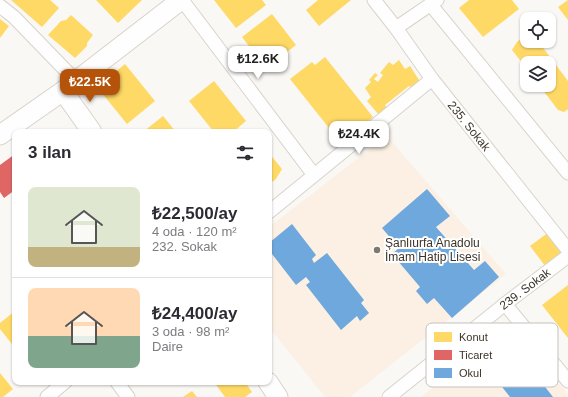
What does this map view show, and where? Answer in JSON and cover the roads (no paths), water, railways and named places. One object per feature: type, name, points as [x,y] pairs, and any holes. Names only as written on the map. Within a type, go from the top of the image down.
[{"type":"street","points":[[0,135],[70,86],[181,0],[314,175]]},
{"type":"street","name":"235. Sokak","points":[[374,0],[432,79],[568,250]]},
{"type":"street","points":[[396,28],[434,2],[568,173]]},
{"type":"street","points":[[0,6],[14,17],[70,86],[91,129]]},
{"type":"street","points":[[272,210],[432,79]]},
{"type":"street","name":"239. Sokak","points":[[482,323],[568,256]]},
{"type":"street","points":[[505,304],[521,323]]},
{"type":"street","name":"239. Sokak","points":[[390,397],[426,368]]},
{"type":"street","points":[[558,369],[568,381]]},
{"type":"street","points":[[47,397],[61,385]]},
{"type":"street","points":[[119,385],[128,397]]},
{"type":"street","points":[[270,385],[278,397]]},
{"type":"place","name":"Şanlıurfa Anadolu İmam Hatip Lisesi","points":[[377,250]]}]
